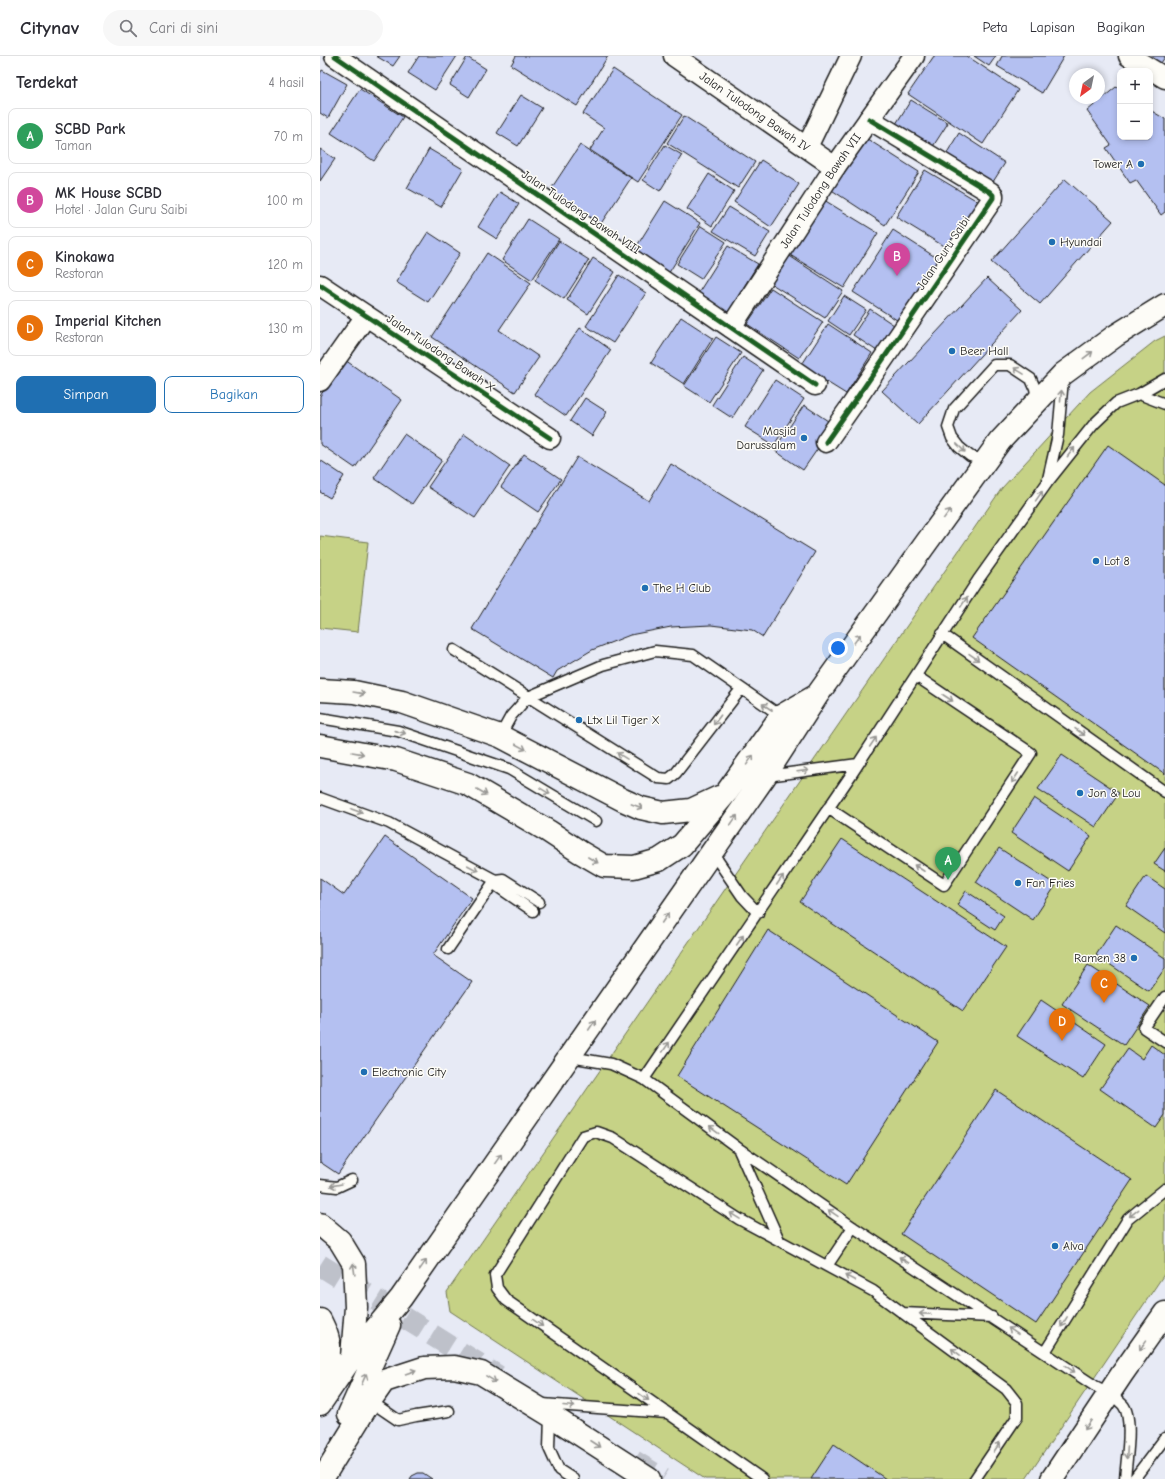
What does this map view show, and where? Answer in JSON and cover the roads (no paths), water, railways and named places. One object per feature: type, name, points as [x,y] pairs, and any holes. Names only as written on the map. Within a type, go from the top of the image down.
[{"type":"main road","points":[[320,1404],[352,1357],[401,1298],[712,852],[818,694],[1000,441],[1063,374],[1114,336],[1165,306]]},
{"type":"main road","points":[[320,690],[354,692],[402,702],[500,736],[622,800],[641,808],[663,813],[692,810],[727,792]]},
{"type":"main road","points":[[320,746],[396,760],[468,784],[604,866],[634,867],[659,860],[682,845],[727,792],[781,716],[818,694]]},
{"type":"main road","points":[[320,1224],[340,1241],[354,1264],[356,1307],[352,1357]]},
{"type":"main road","points":[[321,1479],[401,1298]]},
{"type":"main road","points":[[1052,1479],[1102,1389],[1165,1313]]},
{"type":"main road","points":[[320,1320],[325,1329],[330,1349],[320,1387]]},
{"type":"main road","points":[[321,1479],[384,1381],[424,1368],[454,1367],[481,1373],[550,1415],[649,1479]]},
{"type":"street","name":"Jalan Tulodong Bawah VIII","points":[[335,56],[815,385]]},
{"type":"street","name":"Jalan Tulodong Bawah IV","points":[[674,56],[835,167]]},
{"type":"street","points":[[807,147],[851,56]]},
{"type":"street","name":"Jalan Tulodong Bawah VII","points":[[731,327],[835,167],[914,56]]},
{"type":"street","points":[[1129,56],[1165,78]]},
{"type":"street","name":"Jalan Guru Saibi","points":[[826,442],[857,399],[993,198],[993,195],[990,192],[869,119]]},
{"type":"street","name":"Jalan Tulodong Bawah X","points":[[320,285],[550,438]]},
{"type":"street","points":[[320,381],[366,316]]},
{"type":"lane","points":[[986,460],[970,456],[959,447],[952,438],[948,427],[954,409],[994,365],[1010,365],[1031,379],[1035,388],[1037,402]]},
{"type":"lane","points":[[1047,483],[1058,435],[1063,374]]},
{"type":"lane","points":[[644,1079],[858,764],[978,580],[1047,483],[1094,424],[1116,403],[1139,394],[1165,379]]},
{"type":"lane","points":[[1139,394],[1165,404]]},
{"type":"lane","points":[[942,634],[1165,792]]},
{"type":"lane","points":[[454,650],[658,778],[669,779],[676,773],[741,688]]},
{"type":"lane","points":[[500,736],[511,716],[528,697],[604,665],[655,651],[693,655],[781,716]]},
{"type":"lane","points":[[828,808],[944,885],[963,857],[1031,753],[916,676]]},
{"type":"lane","points":[[320,718],[398,731],[509,769],[596,822]]},
{"type":"lane","points":[[764,776],[858,764]]},
{"type":"lane","points":[[320,798],[389,823],[495,880],[498,888],[536,907]]},
{"type":"lane","points":[[712,852],[742,896],[758,913]]},
{"type":"lane","points":[[448,949],[495,880]]},
{"type":"lane","points":[[1165,997],[1144,1028],[1165,1042]]},
{"type":"lane","points":[[570,1057],[611,1064],[644,1079],[738,1148],[853,1227],[1102,1389],[1124,1406],[1128,1417],[1125,1479]]},
{"type":"lane","points":[[762,1479],[506,1300],[497,1288],[495,1274],[583,1136],[596,1132],[613,1138],[739,1219],[873,1291],[1006,1389],[1018,1403],[1017,1417],[975,1479]]},
{"type":"lane","points":[[738,1148],[779,1240]]},
{"type":"lane","points":[[320,1185],[337,1187],[352,1180]]},
{"type":"lane","points":[[1045,1352],[1128,1218],[1165,1189]]},
{"type":"lane","points":[[827,1266],[853,1227]]},
{"type":"lane","points":[[903,1313],[992,1317]]},
{"type":"lane","points":[[370,1401],[398,1420],[449,1411]]},
{"type":"lane","points":[[530,1403],[668,1414]]},
{"type":"lane","points":[[550,1415],[549,1448],[559,1470],[573,1479]]},
{"type":"lane","points":[[1134,1479],[1165,1438]]},
{"type":"tunnel","points":[[320,1265],[498,1376]]},
{"type":"tunnel","points":[[634,1461],[663,1479]]},
{"type":"place","name":"Tower A","points":[[1141,164]]},
{"type":"place","name":"Hyundai","points":[[1052,242]]},
{"type":"place","name":"MK House SCBD","points":[[897,276]]},
{"type":"place","name":"Beer Hall","points":[[952,351]]},
{"type":"place","name":"Masjid Darussalam","points":[[804,438]]},
{"type":"place","name":"Lot 8","points":[[1096,561]]},
{"type":"place","name":"The H Club","points":[[645,588]]},
{"type":"place","name":"Ltx Lil Tiger X","points":[[579,720]]},
{"type":"place","name":"Jon & Lou","points":[[1080,793]]},
{"type":"place","name":"SCBD Park","points":[[948,880]]},
{"type":"place","name":"Fan Fries","points":[[1018,883]]},
{"type":"place","name":"Ramen 38","points":[[1134,958]]},
{"type":"place","name":"Kinokawa","points":[[1104,1003]]},
{"type":"place","name":"Imperial Kitchen","points":[[1062,1041]]},
{"type":"place","name":"Electronic City","points":[[364,1072]]},
{"type":"place","name":"Alva","points":[[1055,1246]]}]
